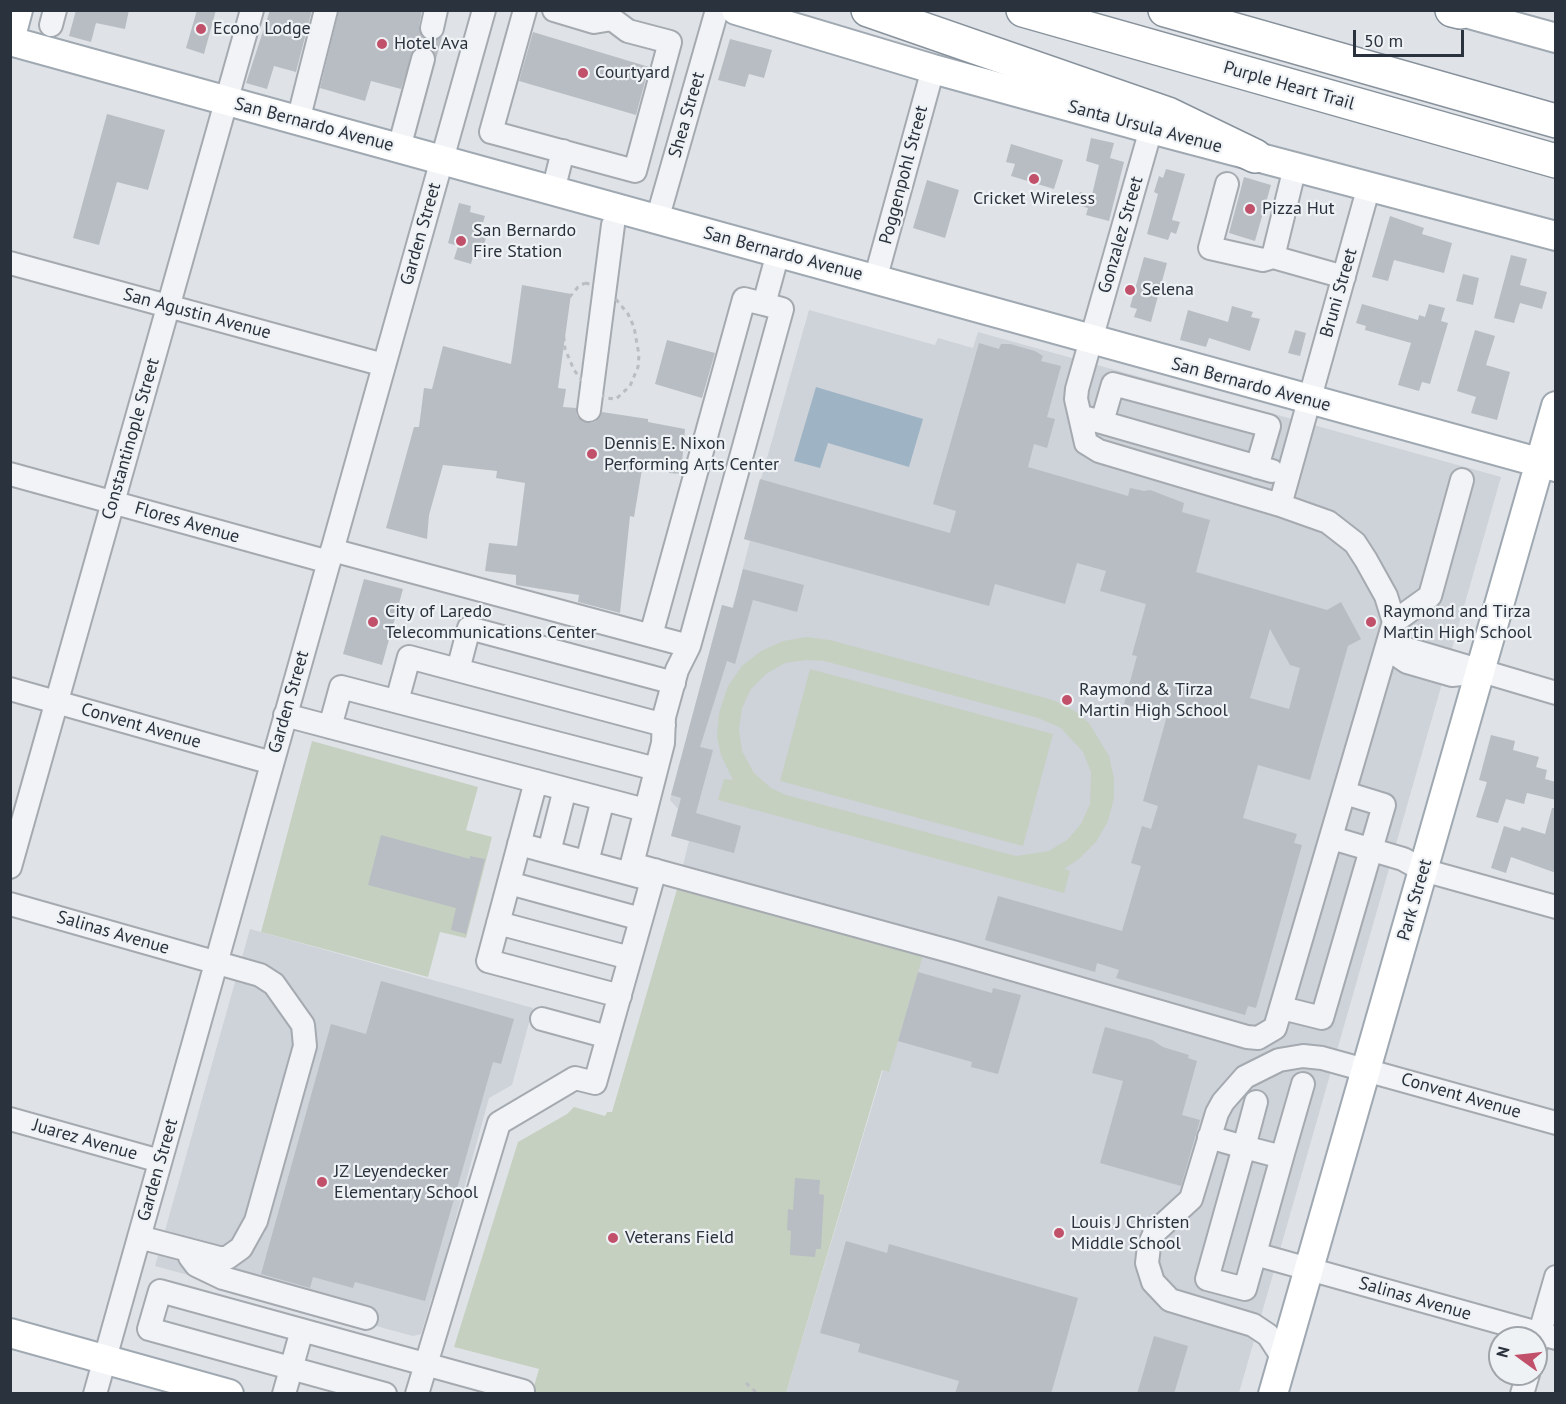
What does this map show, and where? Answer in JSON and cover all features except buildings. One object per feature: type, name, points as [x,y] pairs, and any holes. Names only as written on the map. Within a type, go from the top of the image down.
[{"type":"highway","points":[[868,10],[1168,114],[1255,156]]},
{"type":"highway","name":"Purple Heart Trail","points":[[1023,10],[1556,161]]},
{"type":"highway","points":[[1165,10],[1556,121]]},
{"type":"main road","points":[[10,41],[18,10]]},
{"type":"main road","name":"Santa Ursula Avenue","points":[[736,10],[933,69],[1556,236]]},
{"type":"main road","points":[[1462,12],[1556,38]]},
{"type":"main road","name":"San Bernardo Avenue","points":[[10,41],[1091,341],[1548,465]]},
{"type":"main road","points":[[1509,223],[1556,213]]},
{"type":"main road","name":"Park Street","points":[[1273,1394],[1480,672],[1548,465],[1556,406]]},
{"type":"main road","points":[[10,1333],[228,1394]]},
{"type":"street","name":"Constantinople Street","points":[[10,867],[252,10]]},
{"type":"street","points":[[298,121],[326,10]]},
{"type":"street","name":"Garden Street","points":[[95,1394],[484,10]]},
{"type":"street","points":[[525,10],[491,132],[634,171],[670,42],[628,31],[613,15],[594,22],[554,10]]},
{"type":"street","name":"Shea Street","points":[[657,220],[717,10]]},
{"type":"street","points":[[399,148],[423,59]]},
{"type":"street","name":"Poggenpohl Street","points":[[875,280],[933,69]]},
{"type":"street","points":[[653,102],[688,112]]},
{"type":"street","name":"Gonzalez Street","points":[[1151,129],[1077,389],[1079,416],[1086,443],[1098,452],[1280,505],[1328,522],[1355,543],[1386,596],[1394,622]]},
{"type":"street","points":[[553,191],[563,151]]},
{"type":"street","points":[[1273,257],[1295,166]]},
{"type":"street","points":[[1227,184],[1210,248],[1263,260],[1273,257],[1344,277]]},
{"type":"street","name":"Bruni Street","points":[[1280,505],[1370,186]]},
{"type":"street","points":[[589,410],[613,225]]},
{"type":"street","points":[[764,304],[778,253]]},
{"type":"street","name":"San Agustin Avenue","points":[[10,263],[384,365]]},
{"type":"street","points":[[651,635],[744,299],[782,309],[689,645],[674,683],[656,769],[632,864],[654,875]]},
{"type":"street","points":[[1102,422],[1113,384],[1269,426],[1257,467]]},
{"type":"street","points":[[1079,416],[1287,475]]},
{"type":"street","name":"Flores Avenue","points":[[10,474],[113,502],[689,645]]},
{"type":"street","points":[[519,844],[587,862],[654,875],[953,952],[1247,1037],[1258,1038],[1269,1034],[1275,1028],[1282,1008],[1394,622],[1430,596],[1462,480]]},
{"type":"street","points":[[458,670],[469,628],[674,683]]},
{"type":"street","points":[[1388,649],[1410,650],[1556,693]]},
{"type":"street","points":[[397,701],[409,657],[664,725]]},
{"type":"street","points":[[330,727],[341,687],[656,769]]},
{"type":"street","name":"Convent Avenue","points":[[10,689],[272,763]]},
{"type":"street","points":[[285,716],[645,810]]},
{"type":"street","points":[[536,781],[488,961],[620,996]]},
{"type":"street","points":[[549,852],[565,789]]},
{"type":"street","points":[[1282,1008],[1322,1018],[1384,805],[1345,794]]},
{"type":"street","points":[[587,862],[603,799]]},
{"type":"street","points":[[1332,838],[1403,859],[1423,870],[1556,907]]},
{"type":"street","points":[[417,1394],[499,1123],[575,1078],[595,1083],[654,875]]},
{"type":"street","points":[[509,883],[641,919]]},
{"type":"street","name":"Salinas Avenue","points":[[10,904],[216,961],[270,980],[300,1017],[305,1039],[256,1221],[249,1238],[234,1254],[227,1257],[212,1257],[183,1249]]},
{"type":"street","points":[[498,923],[630,958]]},
{"type":"street","points":[[542,1019],[608,1037]]},
{"type":"street","name":"Convent Avenue","points":[[1283,1358],[1262,1330],[1253,1325],[1172,1301],[1160,1292],[1151,1277],[1147,1258],[1150,1241],[1162,1224],[1191,1199],[1217,1113],[1245,1077],[1265,1065],[1288,1058],[1312,1057],[1556,1123]]},
{"type":"street","points":[[1256,1102],[1207,1279],[1245,1289],[1303,1083]]},
{"type":"street","name":"Juarez Avenue","points":[[10,1119],[160,1161]]},
{"type":"street","points":[[1209,1137],[1282,1157]]},
{"type":"street","points":[[139,1237],[183,1249],[196,1265],[223,1278],[366,1318]]},
{"type":"street","name":"Salinas Avenue","points":[[1255,1254],[1500,1326]]},
{"type":"street","points":[[1547,1326],[1556,1277]]},
{"type":"street","points":[[385,1394],[149,1329],[160,1291],[523,1391],[522,1394]]},
{"type":"street","points":[[121,1300],[155,1309]]},
{"type":"street","points":[[284,1394],[302,1330]]},
{"type":"path","points":[[746,1383],[758,1394]]},
{"type":"shaded area","name":"Raymond & Tirza Martin High School","points":[[809,310],[935,345],[938,338],[973,348],[978,332],[1501,477],[1239,1393],[786,1393],[883,1070],[888,1072],[678,886],[689,841],[671,836],[678,809],[670,800],[722,605],[732,608],[736,595],[750,541],[744,539]]},
{"type":"shaded area","name":"JZ Leyendecker Elementary School","points":[[250,929],[533,1008],[512,1085],[489,1098],[434,1297],[432,1297],[421,1334],[413,1336],[155,1266]]},
{"type":"green space","points":[[806,637],[830,640],[1053,700],[1075,711],[1089,723],[1109,756],[1114,779],[1114,798],[1108,821],[1096,842],[1079,859],[1064,869],[1070,871],[1064,893],[718,800],[724,779],[733,780],[721,755],[717,737],[719,713],[728,686],[742,666],[761,651],[783,641]],"holes":[[[806,660],[824,661],[1038,718],[1061,728],[1083,752],[1091,772],[1090,804],[1081,824],[1067,840],[1049,851],[1016,856],[786,795],[771,788],[754,773],[742,751],[739,730],[742,708],[751,689],[766,674],[785,663]]]},
{"type":"green space","points":[[810,669],[1053,734],[1023,846],[780,781]]},
{"type":"green space","points":[[312,741],[478,787],[466,830],[492,837],[466,938],[440,932],[428,977],[261,932]]},
{"type":"green space","points":[[678,886],[923,955],[889,1072],[882,1070],[786,1393],[532,1393],[539,1369],[454,1347],[518,1142],[567,1114],[574,1107],[605,1116],[607,1112],[612,1112]]},
{"type":"water","points":[[816,387],[923,419],[909,467],[828,443],[820,468],[794,461]]},
{"type":"tunnel","points":[[423,59],[432,28]]},
{"type":"place","name":"Econo Lodge","points":[[201,29]]},
{"type":"place","name":"Hotel Ava","points":[[382,44]]},
{"type":"place","name":"Courtyard","points":[[583,73]]},
{"type":"place","name":"Cricket Wireless","points":[[1034,179]]},
{"type":"place","name":"Pizza Hut","points":[[1250,209]]},
{"type":"place","name":"San Bernardo Fire Station","points":[[461,241]]},
{"type":"place","name":"Selena","points":[[1130,290]]},
{"type":"place","name":"Dennis E. Nixon Performing Arts Center","points":[[592,454]]},
{"type":"place","name":"City of Laredo Telecommunications Center","points":[[373,622]]},
{"type":"place","name":"Raymond and Tirza Martin High School","points":[[1371,622]]},
{"type":"place","name":"Raymond & Tirza Martin High School","points":[[1067,700]]},
{"type":"place","name":"JZ Leyendecker Elementary School","points":[[322,1182]]},
{"type":"place","name":"Louis J Christen Middle School","points":[[1059,1233]]},
{"type":"place","name":"Veterans Field","points":[[613,1238]]}]
